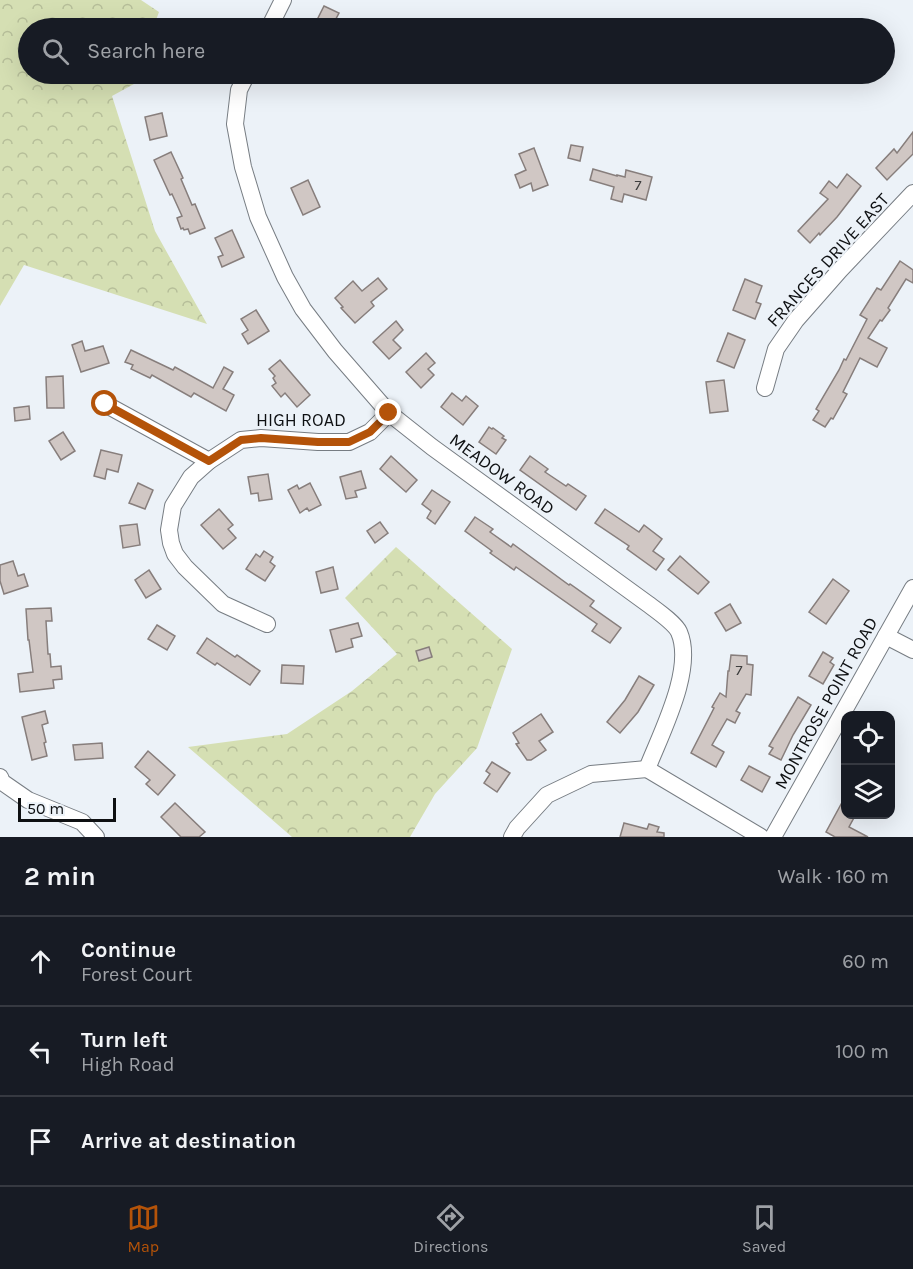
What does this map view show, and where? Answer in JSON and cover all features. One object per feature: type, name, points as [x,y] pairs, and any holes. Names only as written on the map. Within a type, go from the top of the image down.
[{"type":"street","points":[[274,18],[283,0]]},
{"type":"street","name":"MEADOW ROAD","points":[[242,84],[234,124],[243,167],[258,218],[285,277],[303,309],[335,351],[389,413],[679,629],[683,660],[676,697],[647,769]]},
{"type":"street","name":"FRANCES DRIVE EAST","points":[[765,388],[776,349],[796,320],[913,194]]},
{"type":"street","points":[[105,404],[209,461]]},
{"type":"street","name":"HIGH ROAD","points":[[267,624],[223,604],[185,567],[175,554],[169,530],[172,506],[191,477],[209,461],[241,440],[261,438],[349,442],[370,432],[389,413]]},
{"type":"street","name":"MONTROSE POINT ROAD","points":[[773,837],[913,588]]},
{"type":"street","points":[[886,636],[913,650]]},
{"type":"street","points":[[512,837],[546,795],[591,774],[647,769],[761,837]]},
{"type":"street","points":[[0,777],[2,782],[28,800],[82,822],[96,837]]},
{"type":"green space","points":[[0,0],[141,0],[159,12],[157,18],[18,18],[18,84],[134,84],[112,96],[155,231],[207,324],[24,265],[0,306]]},
{"type":"green space","points":[[396,547],[512,649],[477,748],[435,794],[410,837],[292,837],[188,747],[287,734],[352,691],[397,654],[345,598]]},
{"type":"building","points":[[324,6],[339,13],[336,18],[318,18]]},
{"type":"building","points":[[162,113],[167,136],[150,140],[145,117]]},
{"type":"building","points":[[913,132],[913,154],[887,180],[876,168],[894,149],[897,153]]},
{"type":"building","points":[[571,145],[583,147],[580,161],[568,158]]},
{"type":"building","points":[[534,148],[548,185],[533,191],[531,183],[520,188],[515,175],[526,170],[519,154]]},
{"type":"building","points":[[171,152],[192,205],[195,204],[205,228],[190,234],[188,229],[181,229],[177,218],[182,216],[154,160]]},
{"type":"building","points":[[593,169],[617,176],[625,177],[626,170],[652,177],[646,200],[624,194],[622,202],[611,199],[614,187],[590,180]]},
{"type":"building","points":[[847,174],[861,186],[837,217],[810,243],[798,231],[828,199],[820,193],[829,181],[837,188]]},
{"type":"building","points":[[308,180],[320,207],[303,215],[291,188]]},
{"type":"building","points":[[232,230],[244,257],[222,267],[218,257],[223,255],[215,238]]},
{"type":"building","points":[[900,261],[913,270],[913,283],[906,279],[888,308],[890,310],[868,338],[887,348],[877,367],[860,358],[843,392],[847,394],[833,419],[831,418],[825,427],[813,420],[819,411],[816,409],[844,359],[846,360],[867,319],[860,315],[877,288],[881,290]]},
{"type":"building","points":[[378,278],[387,289],[371,302],[374,306],[355,323],[335,298],[353,281],[362,291]]},
{"type":"building","points":[[745,279],[762,286],[756,302],[761,304],[755,319],[733,310]]},
{"type":"building","points":[[256,310],[269,331],[248,344],[242,334],[248,330],[241,319]]},
{"type":"building","points":[[396,321],[403,330],[393,340],[401,348],[389,359],[373,342]]},
{"type":"building","points":[[728,333],[745,340],[734,368],[717,361]]},
{"type":"building","points":[[82,341],[85,351],[103,346],[109,363],[81,372],[72,345]]},
{"type":"building","points":[[131,350],[173,370],[175,367],[213,388],[224,367],[233,372],[223,389],[234,395],[226,411],[194,393],[191,397],[152,375],[150,378],[131,369],[133,365],[125,362]]},
{"type":"building","points":[[426,353],[435,363],[428,369],[434,375],[421,388],[406,372]]},
{"type":"building","points":[[280,360],[310,395],[297,407],[285,393],[281,397],[272,386],[276,383],[273,378],[275,376],[269,369]]},
{"type":"building","points":[[63,376],[64,408],[47,408],[46,377]]},
{"type":"building","points":[[724,380],[728,411],[710,413],[706,382]]},
{"type":"building","points":[[452,393],[462,401],[466,396],[478,406],[463,425],[441,407]]},
{"type":"building","points":[[29,406],[30,419],[15,421],[14,408]]},
{"type":"building","points":[[489,427],[504,436],[502,438],[506,440],[496,454],[479,442]]},
{"type":"building","points":[[63,432],[75,451],[61,460],[49,441]]},
{"type":"building","points":[[101,450],[122,455],[118,472],[107,469],[105,479],[94,476]]},
{"type":"building","points":[[391,456],[417,480],[406,492],[380,469]]},
{"type":"building","points":[[530,456],[548,469],[545,472],[586,496],[576,510],[520,470]]},
{"type":"building","points":[[361,471],[366,488],[355,491],[357,497],[346,499],[340,477]]},
{"type":"building","points":[[268,474],[272,499],[259,501],[258,493],[251,494],[248,477]]},
{"type":"building","points":[[138,483],[153,490],[145,509],[129,503]]},
{"type":"building","points":[[310,483],[321,505],[309,511],[307,508],[300,513],[288,490],[297,485],[299,489]]},
{"type":"building","points":[[432,490],[450,502],[435,524],[427,518],[431,511],[422,504]]},
{"type":"building","points":[[219,509],[233,525],[228,529],[236,538],[223,549],[201,525]]},
{"type":"building","points":[[605,509],[639,532],[644,525],[662,539],[653,551],[664,559],[656,570],[627,549],[629,546],[595,523]]},
{"type":"building","points":[[475,517],[493,529],[490,532],[511,547],[513,544],[594,601],[590,606],[621,628],[610,643],[592,631],[597,624],[516,567],[514,570],[465,531]]},
{"type":"building","points":[[380,522],[388,533],[375,543],[367,531]]},
{"type":"building","points":[[137,524],[140,545],[123,548],[120,526]]},
{"type":"building","points":[[264,551],[273,557],[270,562],[275,566],[265,581],[246,569],[256,554],[260,557]]},
{"type":"building","points":[[680,556],[709,582],[698,594],[668,570]]},
{"type":"building","points":[[13,561],[18,576],[24,574],[28,586],[4,594],[0,581],[0,565]]},
{"type":"building","points":[[333,567],[338,589],[321,593],[316,572]]},
{"type":"building","points":[[149,570],[161,589],[146,598],[135,580]]},
{"type":"building","points":[[833,579],[849,591],[826,624],[809,612]]},
{"type":"building","points":[[730,604],[741,623],[726,631],[715,613]]},
{"type":"building","points":[[51,608],[52,621],[46,621],[48,654],[50,654],[51,667],[61,666],[62,679],[53,680],[54,688],[20,692],[18,674],[33,672],[26,609]]},
{"type":"building","points":[[358,623],[362,636],[351,639],[353,647],[336,652],[330,630]]},
{"type":"building","points":[[157,625],[175,636],[167,650],[148,639]]},
{"type":"building","points":[[207,638],[260,671],[250,685],[197,653]]},
{"type":"building","points":[[429,647],[432,657],[419,661],[416,651]]},
{"type":"building","points":[[823,652],[833,658],[830,662],[834,665],[823,684],[809,676]]},
{"type":"building","points":[[731,655],[747,656],[747,664],[753,665],[751,695],[746,694],[736,711],[740,713],[735,723],[727,719],[712,745],[724,752],[716,767],[691,753],[720,693],[726,697]]},
{"type":"building","points":[[282,665],[304,666],[303,684],[281,683]]},
{"type":"building","points":[[639,676],[654,685],[638,712],[620,733],[607,722],[625,700]]},
{"type":"building","points":[[798,697],[811,705],[781,760],[769,754],[773,748],[769,746]]},
{"type":"building","points":[[45,711],[48,723],[42,725],[47,756],[32,760],[22,717]]},
{"type":"building","points":[[541,714],[553,732],[539,741],[546,750],[531,760],[527,760],[516,744],[519,743],[513,733]]},
{"type":"building","points":[[102,743],[103,758],[75,760],[73,745]]},
{"type":"building","points":[[148,751],[175,775],[158,795],[146,784],[150,780],[135,767]]},
{"type":"building","points":[[492,762],[510,773],[497,792],[484,783],[490,774],[486,771]]},
{"type":"building","points":[[749,766],[770,777],[762,792],[741,780]]},
{"type":"building","points":[[175,803],[205,832],[199,837],[181,837],[161,817]]},
{"type":"building","points":[[841,804],[841,819],[853,819],[849,827],[868,837],[835,837],[826,832]]},
{"type":"building","points":[[624,823],[647,829],[649,824],[659,827],[657,832],[664,833],[664,837],[620,837]]},
{"type":"route","points":[[105,404],[209,461],[241,440],[261,438],[349,442],[370,432],[389,413]]}]
